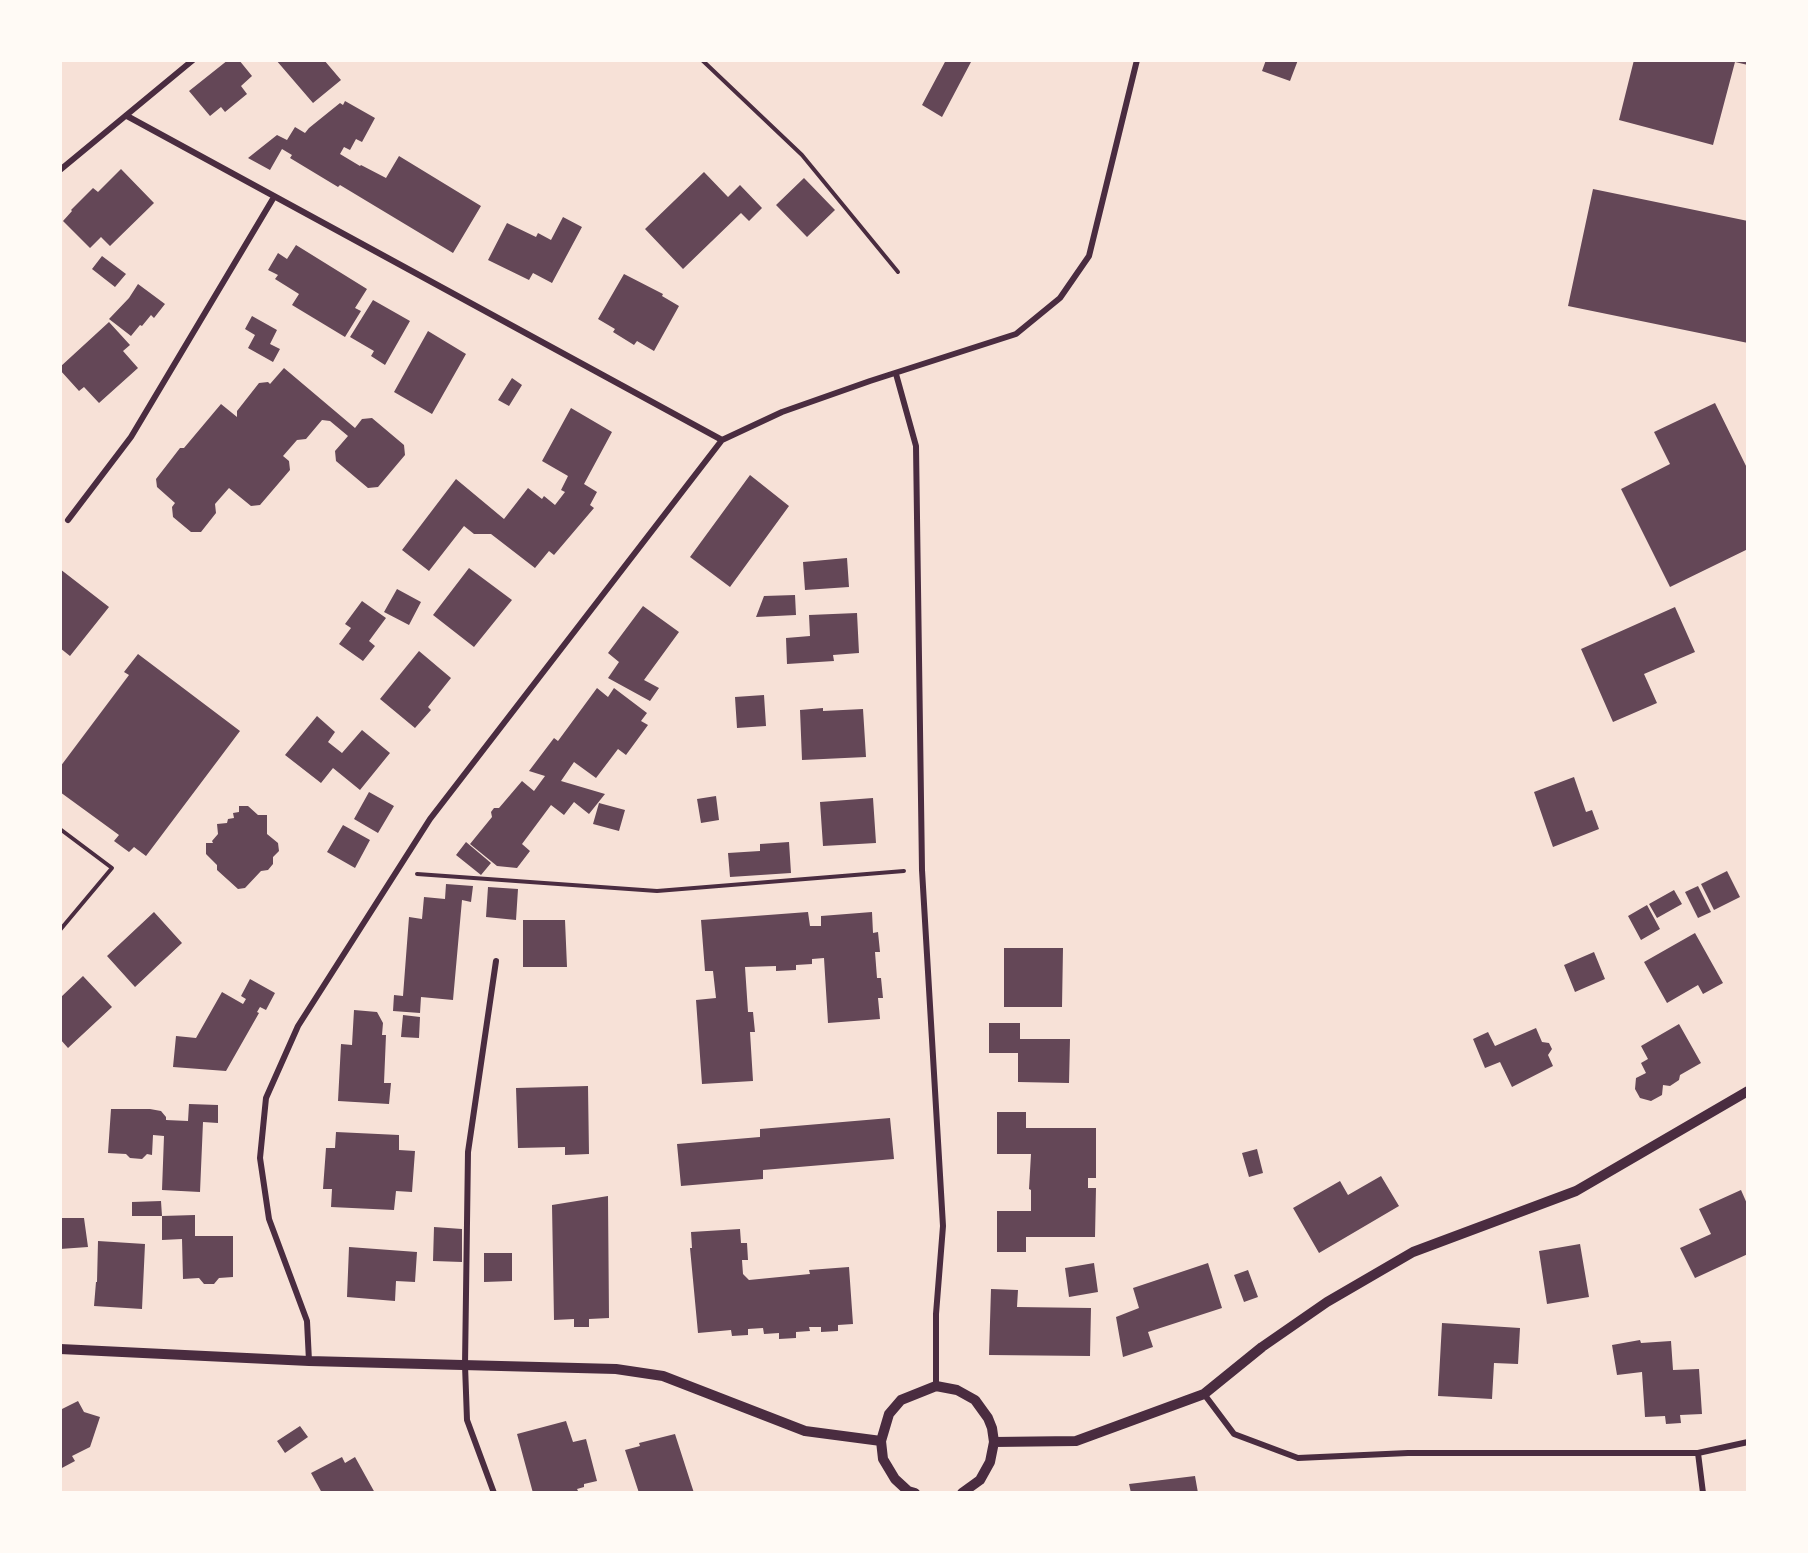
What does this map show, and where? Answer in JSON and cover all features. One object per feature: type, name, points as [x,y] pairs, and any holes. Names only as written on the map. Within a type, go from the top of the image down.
[{"type":"street","points":[[60,170],[193,60]]},
{"type":"street","points":[[309,1361],[307,1321],[269,1219],[260,1158],[266,1098],[298,1026],[396,872],[430,819],[722,440],[782,412],[1016,334],[1060,298],[1089,256],[1137,60]]},
{"type":"street","points":[[127,116],[722,440]]},
{"type":"street","points":[[68,520],[131,437],[274,197]]},
{"type":"street","points":[[896,374],[916,446],[922,870],[943,1226],[936,1314],[936,1386]]},
{"type":"street","points":[[494,1493],[467,1420],[465,1365],[468,1152],[496,961]]},
{"type":"street","points":[[994,1442],[1076,1441],[1204,1394],[1262,1347],[1318,1308],[1413,1252],[1576,1191],[1748,1091]]},
{"type":"street","points":[[60,1349],[309,1361],[616,1369],[663,1376],[805,1431],[881,1441]]},
{"type":"street","points":[[915,1493],[908,1491],[895,1479],[883,1459],[881,1441],[889,1414],[901,1400],[936,1386],[957,1390],[975,1400],[988,1418],[994,1442],[990,1462],[980,1480],[962,1493]]},
{"type":"street","points":[[1204,1394],[1234,1434],[1298,1458],[1408,1453],[1698,1454],[1748,1442]]},
{"type":"street","points":[[1698,1454],[1703,1493]]},
{"type":"path","points":[[702,60],[802,155],[898,272]]},
{"type":"path","points":[[60,829],[112,868],[60,930]]},
{"type":"path","points":[[396,872],[657,891],[922,870]]},
{"type":"building","points":[[228,60],[239,60],[252,76],[241,86],[247,94],[225,112],[221,107],[210,116],[189,91]]},
{"type":"building","points":[[276,60],[324,60],[341,80],[313,103]]},
{"type":"building","points":[[946,60],[971,62],[942,117],[922,105]]},
{"type":"building","points":[[1266,60],[1298,60],[1290,81],[1262,71]]},
{"type":"building","points":[[1634,60],[1748,60],[1748,65],[1735,62],[1713,145],[1619,120]]},
{"type":"building","points":[[345,101],[375,118],[362,142],[356,139],[350,150],[344,147],[340,154],[386,178],[399,156],[481,206],[453,253],[340,185],[338,187],[290,158],[292,155],[282,149],[270,170],[248,158],[277,135],[287,140],[295,127],[305,133],[340,103],[343,105]]},
{"type":"building","points":[[121,169],[154,203],[110,246],[101,237],[90,248],[63,221],[93,188],[98,192]]},
{"type":"building","points":[[704,172],[728,197],[740,185],[762,208],[749,221],[741,213],[683,269],[645,229]]},
{"type":"building","points":[[804,178],[835,210],[807,237],[776,205]]},
{"type":"building","points":[[1593,189],[1748,221],[1748,343],[1568,306]]},
{"type":"building","points":[[563,217],[582,227],[552,283],[533,273],[529,280],[488,260],[507,223],[536,237],[538,233],[551,240]]},
{"type":"building","points":[[296,245],[367,289],[355,308],[361,311],[345,337],[292,305],[299,294],[275,279],[278,275],[268,270],[278,253],[287,259]]},
{"type":"building","points":[[102,256],[126,274],[115,287],[92,269]]},
{"type":"building","points":[[624,274],[663,294],[662,296],[679,306],[654,351],[637,341],[634,345],[613,332],[615,329],[598,319]]},
{"type":"building","points":[[138,284],[165,304],[154,318],[151,315],[131,336],[109,319],[129,298]]},
{"type":"building","points":[[373,300],[410,321],[385,365],[371,356],[374,351],[350,337]]},
{"type":"building","points":[[252,316],[277,330],[270,344],[280,349],[273,362],[248,348],[255,335],[245,329]]},
{"type":"building","points":[[109,322],[130,345],[123,351],[138,368],[99,403],[84,387],[79,391],[60,370],[60,367]]},
{"type":"building","points":[[428,331],[466,354],[432,414],[394,392]]},
{"type":"building","points":[[284,368],[355,428],[362,419],[372,418],[404,445],[405,455],[378,487],[368,488],[336,461],[335,451],[348,436],[330,421],[322,420],[306,439],[297,440],[283,456],[289,461],[290,470],[260,505],[251,506],[229,488],[215,504],[216,513],[201,532],[191,532],[173,517],[172,507],[175,503],[157,487],[156,479],[180,448],[184,448],[221,404],[237,417],[237,411],[259,383],[268,382],[270,384]]},
{"type":"building","points":[[512,378],[522,385],[509,406],[498,400]]},
{"type":"building","points":[[1715,403],[1748,470],[1748,549],[1670,587],[1621,489],[1670,464],[1654,432]]},
{"type":"building","points":[[571,408],[612,432],[584,484],[597,492],[590,505],[594,508],[554,555],[549,551],[535,568],[491,534],[474,534],[464,526],[429,571],[402,550],[456,479],[504,519],[528,488],[542,499],[544,496],[555,505],[565,492],[561,490],[568,476],[542,461]]},
{"type":"building","points":[[750,475],[789,506],[730,587],[690,557]]},
{"type":"building","points":[[847,558],[849,587],[805,590],[803,562]]},
{"type":"building","points":[[469,568],[512,600],[474,647],[433,615]]},
{"type":"building","points":[[60,569],[109,607],[70,656],[60,648]]},
{"type":"building","points":[[397,589],[421,602],[409,625],[384,612]]},
{"type":"building","points":[[795,595],[796,615],[756,617],[764,596]]},
{"type":"building","points":[[362,601],[386,618],[369,641],[375,646],[363,661],[339,644],[351,628],[345,624]]},
{"type":"building","points":[[643,606],[679,632],[644,680],[659,688],[650,701],[608,678],[619,662],[608,653]]},
{"type":"building","points":[[1675,607],[1695,652],[1644,674],[1657,703],[1613,722],[1581,649]]},
{"type":"building","points":[[857,613],[859,653],[833,655],[834,661],[787,664],[786,638],[810,636],[809,615]]},
{"type":"building","points":[[419,651],[451,678],[428,707],[431,710],[415,728],[380,699]]},
{"type":"building","points":[[138,654],[240,731],[146,856],[134,847],[129,852],[114,841],[119,835],[60,792],[60,767],[129,675],[124,672]]},
{"type":"building","points":[[597,688],[608,697],[614,688],[647,713],[641,721],[648,725],[626,755],[618,749],[596,778],[574,762],[561,781],[605,794],[589,814],[574,802],[564,815],[551,805],[522,844],[530,851],[517,868],[497,866],[470,844],[492,817],[491,812],[494,808],[499,808],[522,781],[534,791],[545,776],[529,771],[554,738],[558,741]]},
{"type":"building","points":[[764,695],[766,726],[737,728],[735,697]]},
{"type":"building","points":[[823,708],[823,711],[863,709],[866,757],[802,760],[800,710]]},
{"type":"building","points":[[317,716],[335,732],[328,742],[342,753],[362,730],[390,753],[360,790],[333,768],[321,783],[285,755]]},
{"type":"building","points":[[1574,777],[1586,812],[1592,810],[1599,829],[1553,847],[1534,792]]},
{"type":"building","points":[[369,792],[394,806],[378,833],[354,819]]},
{"type":"building","points":[[716,796],[719,820],[701,823],[697,799]]},
{"type":"building","points":[[873,798],[876,843],[823,846],[820,802]]},
{"type":"building","points":[[599,803],[625,810],[619,831],[593,824]]},
{"type":"building","points":[[239,806],[248,806],[258,815],[267,815],[267,834],[278,843],[279,851],[273,857],[273,864],[268,870],[261,871],[245,888],[238,889],[217,870],[217,865],[206,854],[206,843],[213,843],[212,841],[218,834],[217,824],[227,823],[228,819],[234,818],[233,813],[239,812]]},
{"type":"building","points":[[343,825],[370,840],[355,868],[327,852]]},
{"type":"building","points":[[466,842],[491,863],[481,875],[456,855]]},
{"type":"building","points":[[789,842],[791,873],[730,877],[728,853],[760,851],[760,844]]},
{"type":"building","points":[[1727,871],[1740,897],[1714,910],[1701,884]]},
{"type":"building","points":[[446,884],[473,886],[471,902],[462,900],[453,1000],[421,997],[420,1013],[393,1011],[394,995],[403,996],[409,917],[422,919],[424,897],[445,899]]},
{"type":"building","points":[[1698,886],[1711,912],[1698,918],[1685,892]]},
{"type":"building","points":[[488,887],[518,889],[516,920],[486,917]]},
{"type":"building","points":[[1674,890],[1682,904],[1657,918],[1649,904]]},
{"type":"building","points":[[1647,905],[1660,929],[1641,940],[1628,916]]},
{"type":"building","points":[[154,912],[182,943],[135,987],[107,956]]},
{"type":"building","points":[[808,912],[810,926],[821,926],[821,916],[872,912],[873,933],[878,932],[880,952],[875,952],[877,978],[881,978],[883,998],[878,998],[880,1019],[828,1023],[824,958],[812,959],[812,964],[796,965],[796,970],[776,971],[776,966],[745,967],[748,1012],[753,1012],[755,1032],[750,1032],[753,1081],[702,1084],[696,1000],[716,998],[713,971],[705,971],[701,920]]},
{"type":"building","points":[[523,920],[565,920],[567,967],[523,967]]},
{"type":"building","points":[[1695,933],[1723,983],[1703,994],[1698,985],[1667,1003],[1644,962]]},
{"type":"building","points":[[1004,948],[1063,948],[1062,1007],[1004,1007]]},
{"type":"building","points":[[1594,952],[1605,979],[1575,992],[1564,965]]},
{"type":"building","points":[[83,976],[112,1007],[68,1048],[60,1039],[60,998]]},
{"type":"building","points":[[250,979],[275,993],[266,1010],[260,1007],[257,1012],[259,1013],[226,1071],[173,1067],[176,1036],[196,1038],[222,992],[243,1004],[246,999],[241,996]]},
{"type":"building","points":[[354,1010],[377,1012],[383,1023],[382,1035],[386,1035],[384,1083],[391,1083],[389,1104],[338,1101],[341,1044],[352,1045]]},
{"type":"building","points":[[403,1015],[420,1017],[419,1038],[401,1037]]},
{"type":"building","points":[[989,1023],[1020,1023],[1020,1039],[1070,1039],[1069,1083],[1018,1082],[1018,1053],[989,1053]]},
{"type":"building","points":[[1679,1024],[1701,1063],[1680,1075],[1679,1080],[1670,1086],[1663,1085],[1662,1095],[1651,1101],[1640,1098],[1635,1089],[1636,1078],[1646,1073],[1641,1063],[1648,1059],[1641,1046]]},
{"type":"building","points":[[1536,1028],[1542,1042],[1549,1043],[1552,1049],[1548,1055],[1553,1066],[1512,1087],[1500,1062],[1485,1068],[1473,1039],[1488,1032],[1495,1046]]},
{"type":"building","points":[[588,1086],[589,1154],[565,1155],[565,1147],[518,1148],[516,1088]]},
{"type":"building","points":[[189,1104],[218,1105],[218,1123],[203,1122],[200,1192],[162,1190],[164,1136],[153,1135],[152,1155],[147,1154],[142,1159],[130,1158],[126,1154],[108,1153],[111,1109],[150,1109],[161,1111],[166,1120],[188,1121]]},
{"type":"building","points":[[997,1112],[1026,1112],[1026,1128],[1096,1128],[1096,1178],[1088,1178],[1088,1188],[1096,1188],[1095,1237],[1026,1237],[1026,1252],[997,1252],[997,1211],[1031,1211],[1031,1190],[1029,1189],[1031,1154],[997,1154]]},
{"type":"building","points":[[890,1118],[894,1159],[763,1170],[763,1179],[681,1186],[677,1144],[760,1137],[760,1129]]},
{"type":"building","points":[[336,1132],[399,1135],[399,1150],[415,1151],[412,1192],[396,1191],[394,1210],[331,1207],[332,1189],[323,1189],[326,1148],[335,1148]]},
{"type":"building","points":[[1257,1149],[1263,1173],[1249,1177],[1242,1153]]},
{"type":"building","points":[[1381,1176],[1399,1206],[1319,1253],[1293,1208],[1340,1181],[1348,1195]]},
{"type":"building","points":[[1741,1190],[1748,1206],[1748,1254],[1695,1278],[1680,1248],[1711,1234],[1699,1209]]},
{"type":"building","points":[[608,1196],[609,1318],[589,1319],[589,1327],[574,1327],[574,1319],[554,1320],[552,1205]]},
{"type":"building","points":[[161,1201],[162,1216],[132,1216],[132,1202]]},
{"type":"building","points":[[195,1215],[195,1236],[233,1236],[233,1277],[219,1278],[214,1284],[204,1284],[199,1278],[183,1279],[182,1239],[162,1240],[162,1216]]},
{"type":"building","points":[[60,1218],[84,1218],[88,1247],[60,1249]]},
{"type":"building","points":[[434,1227],[462,1229],[462,1262],[433,1261]]},
{"type":"building","points":[[740,1229],[741,1243],[747,1243],[748,1260],[742,1260],[743,1274],[749,1280],[810,1274],[809,1270],[849,1267],[853,1324],[838,1325],[838,1331],[821,1332],[821,1327],[809,1327],[810,1331],[796,1332],[796,1338],[779,1339],[779,1333],[764,1334],[763,1328],[748,1329],[748,1335],[732,1336],[731,1330],[698,1333],[690,1248],[692,1248],[691,1232]]},
{"type":"building","points":[[98,1241],[145,1244],[142,1309],[94,1306]]},
{"type":"building","points":[[1580,1244],[1589,1297],[1547,1304],[1539,1251]]},
{"type":"building","points":[[349,1247],[417,1252],[415,1282],[396,1281],[395,1301],[347,1297]]},
{"type":"building","points":[[484,1253],[512,1253],[512,1281],[484,1282]]},
{"type":"building","points":[[1094,1263],[1098,1292],[1069,1297],[1065,1268]]},
{"type":"building","points":[[1208,1263],[1222,1308],[1148,1332],[1153,1347],[1123,1357],[1116,1317],[1139,1308],[1133,1288]]},
{"type":"building","points":[[1248,1270],[1258,1297],[1244,1302],[1234,1275]]},
{"type":"building","points":[[991,1289],[1018,1290],[1017,1307],[1091,1308],[1090,1356],[989,1355]]},
{"type":"building","points":[[1442,1323],[1520,1328],[1518,1364],[1494,1363],[1492,1399],[1438,1396]]},
{"type":"building","points":[[1640,1340],[1641,1343],[1671,1341],[1673,1370],[1699,1369],[1702,1414],[1680,1415],[1681,1423],[1666,1424],[1665,1416],[1645,1417],[1642,1372],[1617,1375],[1612,1345]]},
{"type":"building","points":[[78,1401],[84,1412],[100,1417],[90,1447],[72,1456],[75,1461],[60,1469],[60,1410]]},
{"type":"building","points":[[566,1421],[573,1442],[586,1439],[597,1481],[584,1484],[584,1487],[577,1489],[579,1493],[533,1493],[517,1434]]},
{"type":"building","points":[[300,1426],[308,1437],[285,1453],[277,1441]]},
{"type":"building","points":[[675,1434],[694,1493],[639,1493],[625,1450],[640,1446],[639,1443]]},
{"type":"building","points":[[342,1457],[345,1463],[355,1457],[375,1493],[322,1493],[311,1473]]},
{"type":"building","points":[[1195,1476],[1198,1493],[1131,1493],[1129,1484]]}]
